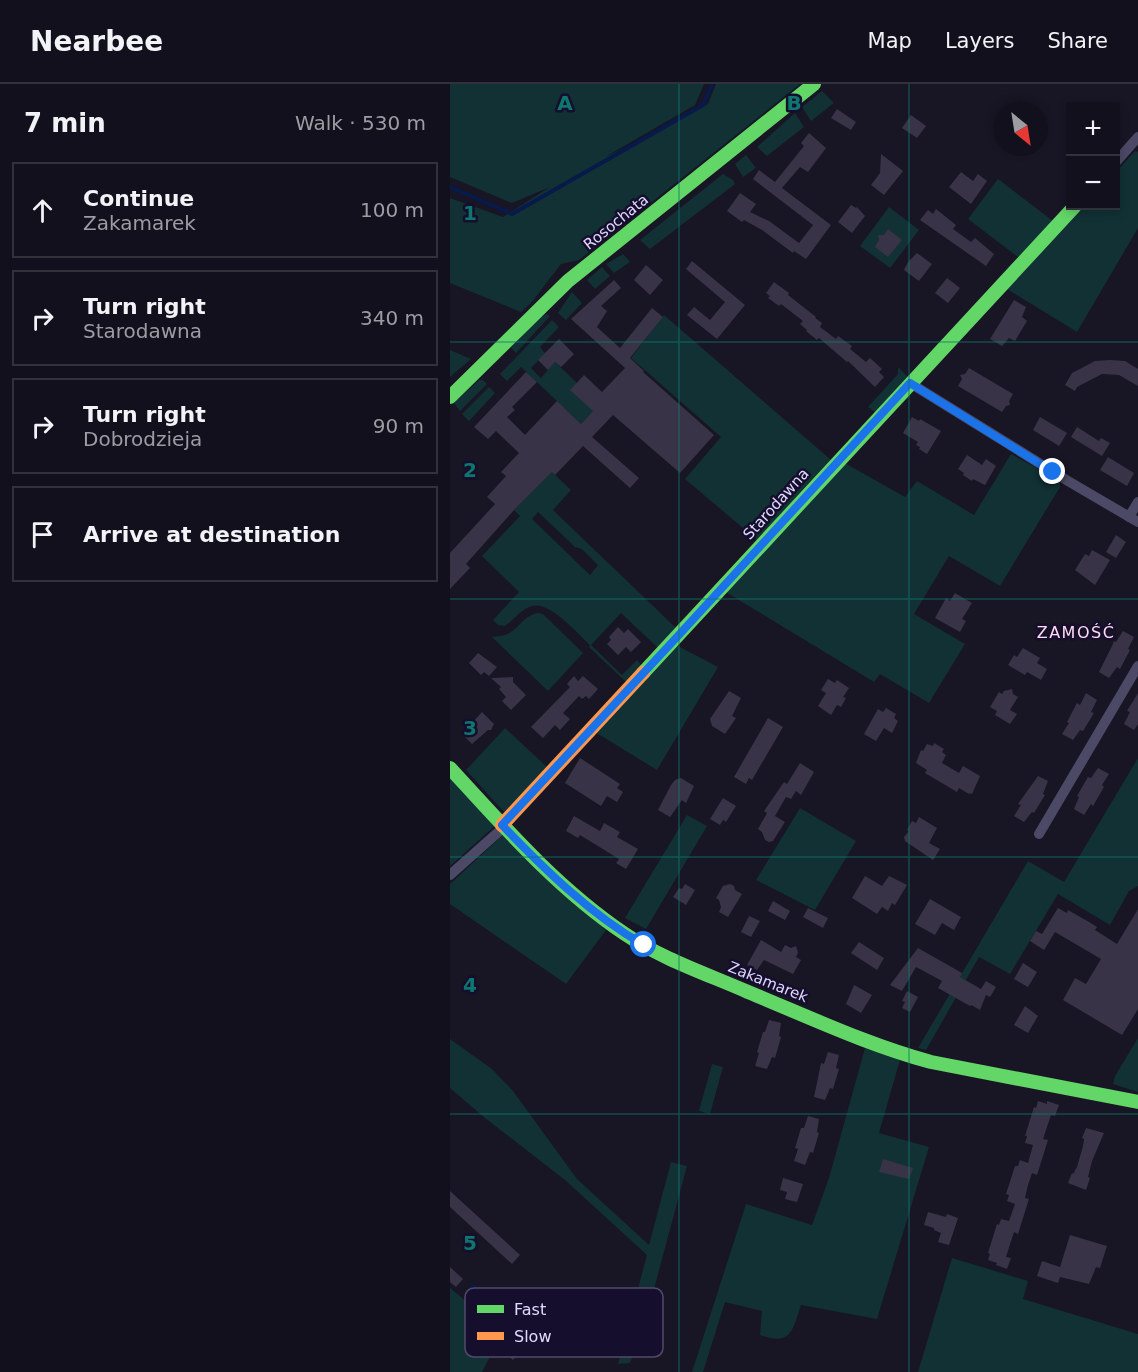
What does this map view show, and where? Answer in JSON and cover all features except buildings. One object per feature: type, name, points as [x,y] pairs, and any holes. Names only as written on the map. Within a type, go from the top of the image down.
[{"type":"street","name":"Rosochata","points":[[450,397],[568,281],[814,84]]},
{"type":"street","points":[[1120,157],[1138,137]]},
{"type":"street","name":"Starodawna","points":[[503,826],[1071,210]]},
{"type":"street","points":[[910,383],[1060,477],[1134,519],[1138,502]]},
{"type":"street","points":[[1039,834],[1138,666]]},
{"type":"street","name":"Zakamarek","points":[[450,768],[503,826],[560,882],[615,928],[664,956],[862,1040],[901,1054],[931,1062],[1138,1102]]},
{"type":"street","points":[[450,875],[503,826]]},
{"type":"green space","points":[[450,84],[704,84],[695,105],[605,157],[644,139],[708,104],[716,84],[800,84],[579,260],[561,264],[531,303],[521,312],[450,283],[450,198],[503,217],[550,187],[512,203],[450,177]]},
{"type":"green space","points":[[822,91],[834,103],[811,121],[802,107]]},
{"type":"green space","points":[[795,113],[804,127],[767,156],[757,147]]},
{"type":"green space","points":[[1135,151],[1138,152],[1138,228],[1077,332],[1007,289],[1081,210],[1120,210],[1120,168]]},
{"type":"green space","points":[[746,155],[756,168],[743,177],[735,164]]},
{"type":"green space","points":[[723,174],[735,184],[650,249],[640,240]]},
{"type":"green space","points":[[998,179],[1053,221],[1018,257],[968,219]]},
{"type":"green space","points":[[889,207],[919,230],[890,268],[860,246]]},
{"type":"green space","points":[[623,254],[630,262],[614,273],[606,264]]},
{"type":"green space","points":[[602,267],[610,276],[595,289],[587,280]]},
{"type":"green space","points":[[572,292],[582,303],[566,320],[558,313]]},
{"type":"green space","points":[[547,314],[550,316],[516,353],[511,348],[539,317]]},
{"type":"green space","points":[[664,315],[831,460],[757,540],[685,479],[721,437],[631,358]]},
{"type":"green space","points":[[552,320],[559,327],[540,347],[545,353],[531,368],[541,378],[555,362],[577,383],[571,389],[600,404],[581,424],[521,367],[507,381],[500,374]]},
{"type":"green space","points":[[450,350],[471,359],[450,377]]},
{"type":"green space","points":[[898,367],[908,377],[875,412],[868,407],[898,374]]},
{"type":"green space","points":[[479,380],[487,384],[460,411],[454,403]]},
{"type":"green space","points":[[489,387],[495,393],[469,421],[462,414]]},
{"type":"green space","points":[[1011,454],[1060,481],[1060,487],[1000,586],[949,556],[914,614],[965,644],[929,703],[880,674],[874,682],[724,591],[843,462],[905,497],[917,481],[974,515]]},
{"type":"green space","points":[[552,472],[571,490],[553,510],[676,628],[658,648],[621,613],[591,645],[622,675],[637,660],[642,666],[626,682],[571,627],[547,608],[528,607],[505,626],[498,625],[493,620],[519,592],[482,556],[520,516],[514,510]],"holes":[[[538,512],[575,547],[582,549],[598,565],[590,575],[532,519]]]},
{"type":"green space","points":[[539,613],[543,614],[583,653],[548,691],[492,637],[509,633],[527,618]]},
{"type":"green space","points":[[676,645],[718,667],[657,770],[595,732]]},
{"type":"green space","points":[[505,728],[547,767],[504,812],[466,770]]},
{"type":"green space","points":[[1138,758],[1138,886],[1129,891],[1110,925],[1058,894],[1010,974],[979,957],[926,1050],[918,1048],[1028,861],[1064,882]]},
{"type":"green space","points":[[450,776],[496,825],[450,866]]},
{"type":"green space","points":[[800,808],[856,841],[815,910],[756,880]]},
{"type":"green space","points":[[687,815],[707,826],[646,929],[625,918]]},
{"type":"green space","points":[[503,835],[559,890],[606,930],[566,984],[450,904],[450,884]]},
{"type":"green space","points":[[1138,1038],[1138,1092],[1113,1084],[1115,1076]]},
{"type":"green space","points":[[450,1039],[492,1069],[513,1091],[577,1179],[649,1245],[671,1162],[687,1166],[654,1288],[638,1288],[647,1255],[565,1180],[450,1088]]},
{"type":"green space","points":[[865,1048],[900,1060],[879,1133],[929,1147],[877,1319],[801,1305],[793,1329],[785,1337],[779,1339],[760,1335],[762,1311],[725,1302],[703,1372],[692,1372],[746,1204],[812,1225],[829,1178]]},
{"type":"green space","points":[[712,1064],[723,1067],[710,1114],[699,1111]]},
{"type":"green space","points":[[952,1258],[1028,1281],[1023,1299],[1138,1334],[1138,1372],[918,1372]]},
{"type":"green space","points":[[450,1288],[465,1300],[465,1357],[490,1357],[482,1372],[450,1372]]},
{"type":"green space","points":[[620,1357],[632,1357],[630,1363],[618,1364]]},
{"type":"waterway","points":[[450,187],[512,214],[703,105],[712,84]]},
{"type":"traffic: fast","points":[[450,397],[568,281],[814,84]]},
{"type":"traffic: fast","points":[[643,673],[1071,210]]},
{"type":"traffic: fast","points":[[450,768],[554,877],[625,934],[669,959],[839,1030],[908,1055],[931,1062],[1138,1102]]},
{"type":"traffic: slow","points":[[502,825],[643,673]]},
{"type":"district","name":"ZAMOŚĆ","points":[[1076,632]]},
{"type":"route","points":[[644,945],[615,928],[560,882],[502,825],[910,383],[1053,472]]}]
